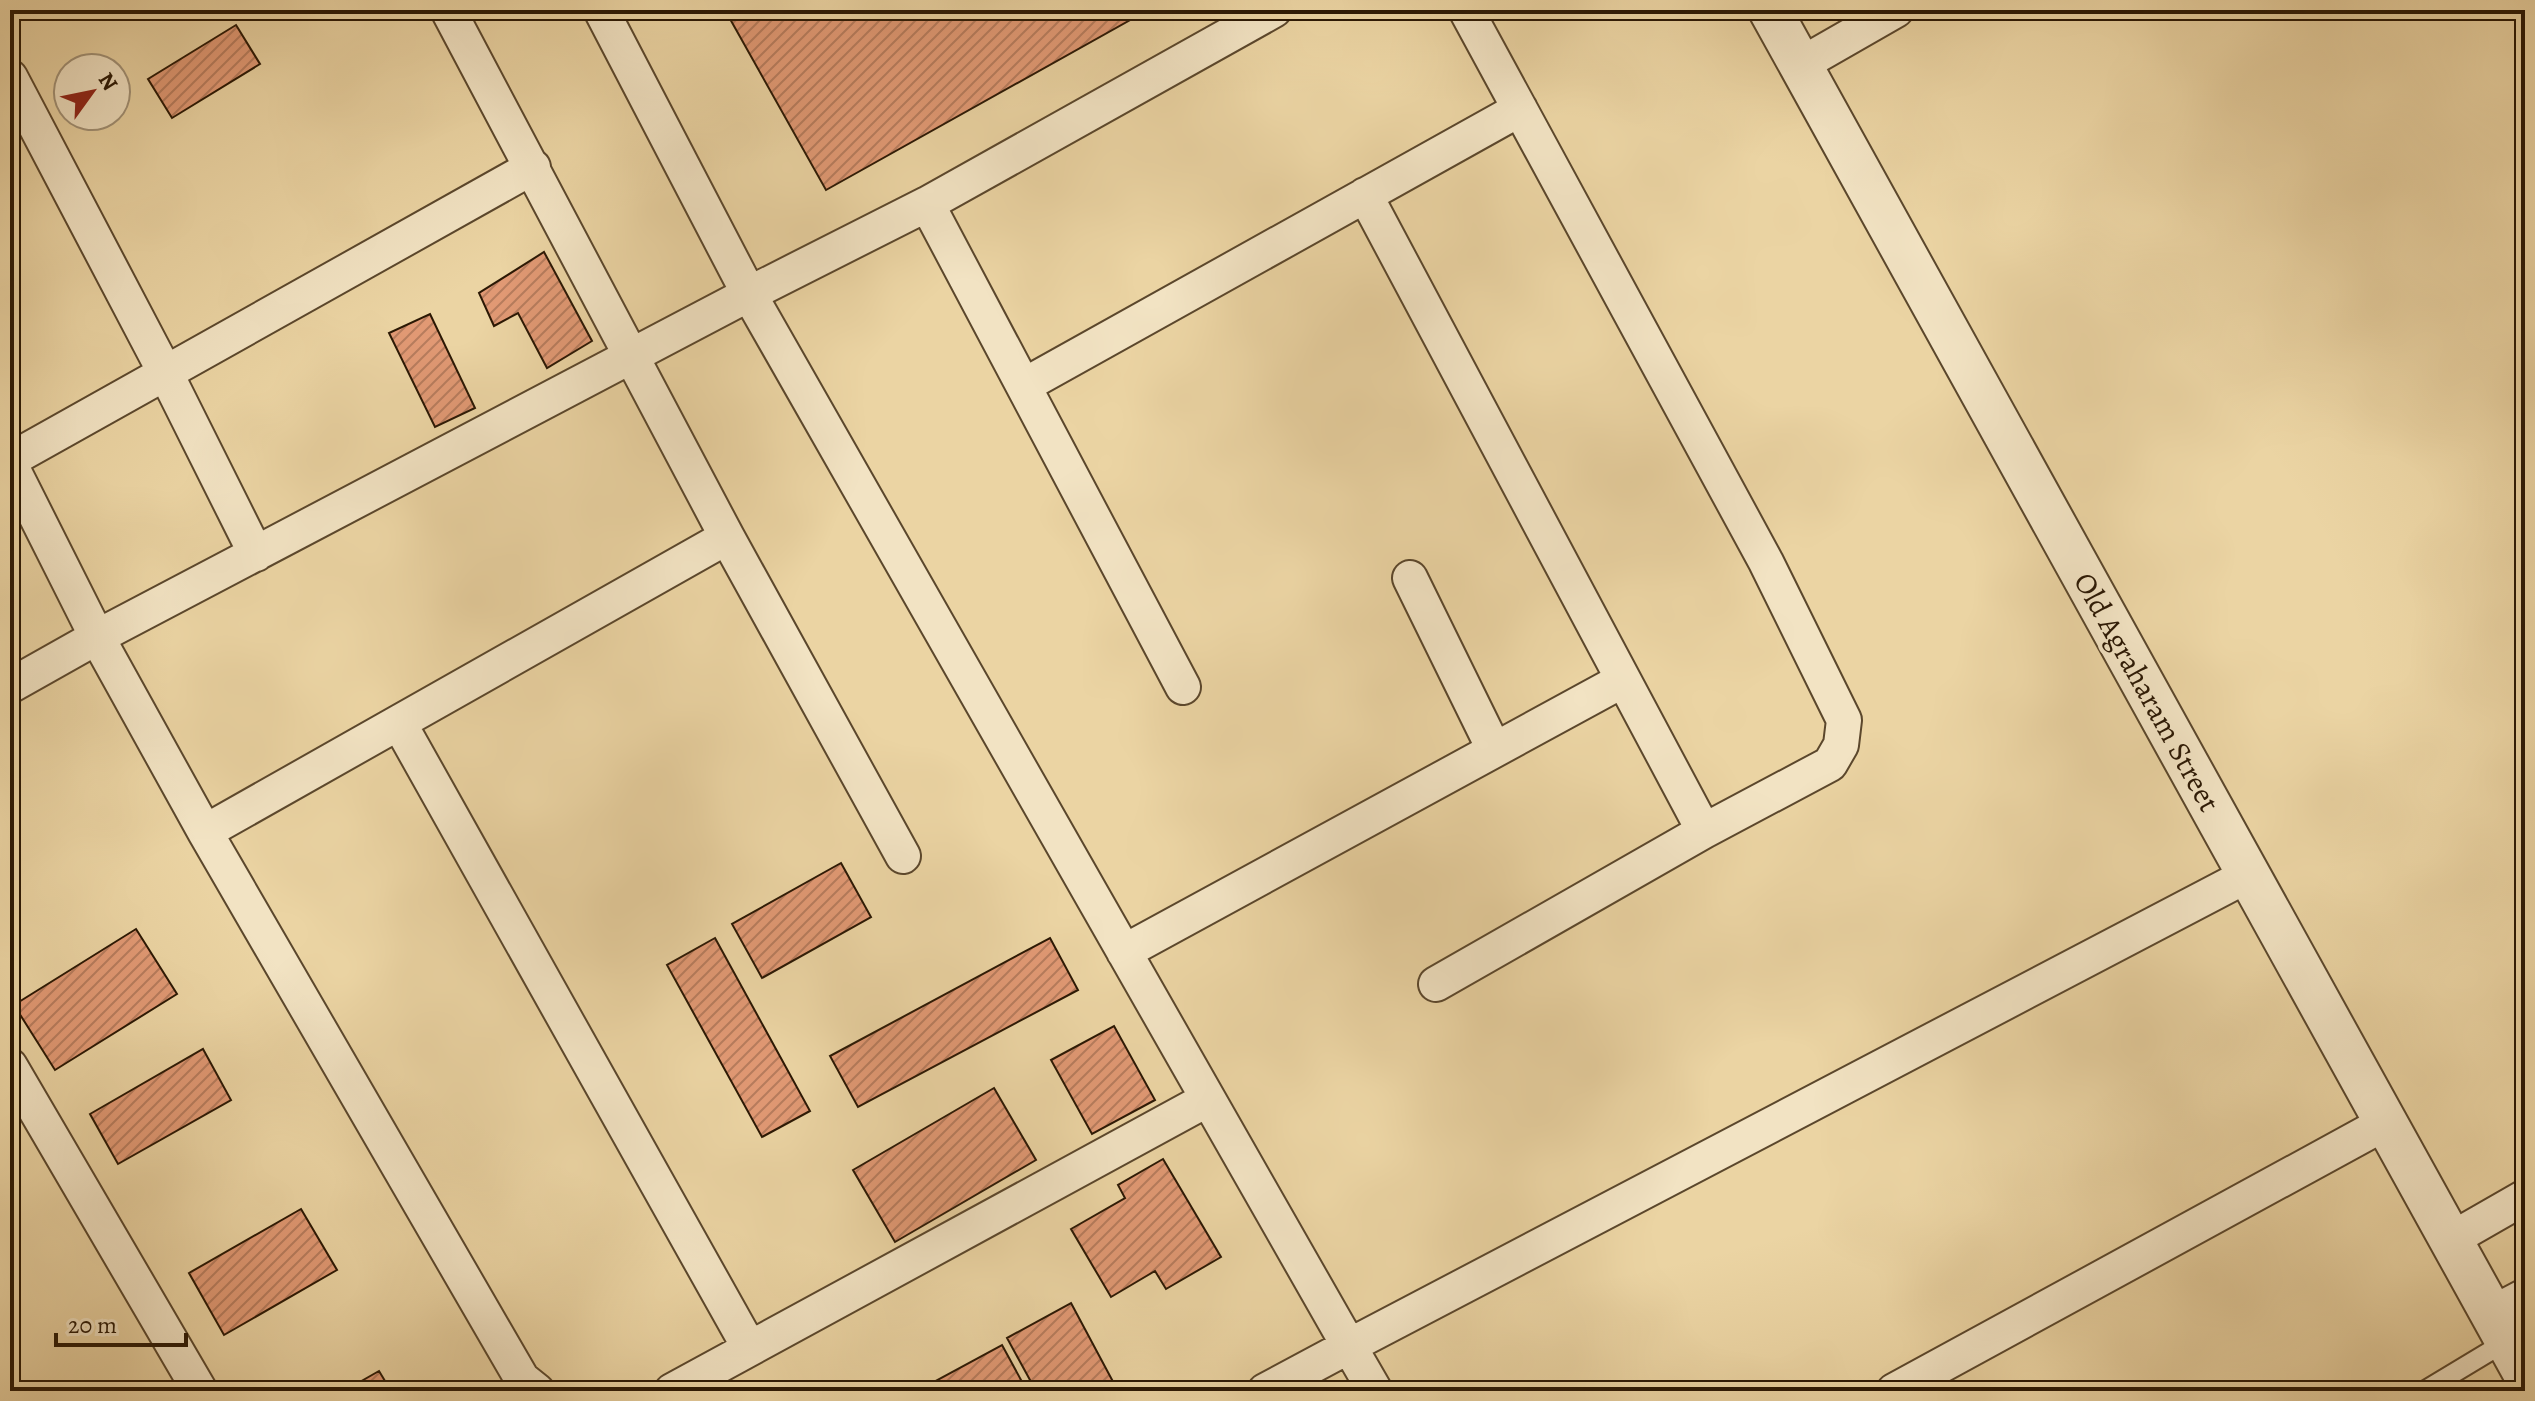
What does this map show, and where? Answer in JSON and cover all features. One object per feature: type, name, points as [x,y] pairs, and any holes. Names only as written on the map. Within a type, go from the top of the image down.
[{"type":"street","points":[[448,10],[727,537],[903,856]]},
{"type":"street","points":[[601,10],[749,294],[1375,1391]]},
{"type":"street","points":[[10,686],[632,354],[927,204],[1274,10]]},
{"type":"street","points":[[1436,984],[1704,831],[1830,764],[1841,745],[1844,720],[1766,562],[1466,10]]},
{"type":"street","name":"Old Agraharam Street","points":[[1770,10],[2450,1240],[2512,1331]]},
{"type":"street","points":[[1800,65],[1896,10]]},
{"type":"street","points":[[10,77],[166,374],[256,554]]},
{"type":"street","points":[[1025,385],[1520,109]]},
{"type":"street","points":[[533,167],[10,462],[97,637],[205,832],[522,1379],[537,1391]]},
{"type":"street","points":[[1365,195],[1704,831]]},
{"type":"street","points":[[927,204],[1183,687]]},
{"type":"street","points":[[205,832],[727,537]]},
{"type":"street","points":[[1410,578],[1494,749]]},
{"type":"street","points":[[1124,952],[1623,680]]},
{"type":"street","points":[[399,723],[749,1347]]},
{"type":"street","points":[[1265,1391],[2248,875]]},
{"type":"street","points":[[10,1066],[200,1391]]},
{"type":"street","points":[[672,1391],[1208,1099]]},
{"type":"street","points":[[1894,1391],[2385,1123]]},
{"type":"street","points":[[2450,1240],[2525,1197]]},
{"type":"lane","points":[[2424,1391],[2512,1331]]},
{"type":"building","points":[[725,10],[1148,10],[826,190]]},
{"type":"building","points":[[236,25],[260,64],[172,118],[148,79]]},
{"type":"building","points":[[544,252],[592,341],[547,368],[518,313],[494,326],[479,293]]},
{"type":"building","points":[[430,314],[475,408],[435,427],[389,333]]},
{"type":"building","points":[[841,863],[871,917],[762,978],[732,924]]},
{"type":"building","points":[[136,929],[177,994],[55,1070],[14,1005]]},
{"type":"building","points":[[715,938],[810,1111],[762,1137],[667,965]]},
{"type":"building","points":[[1050,938],[1078,990],[858,1107],[830,1056]]},
{"type":"building","points":[[1114,1026],[1155,1100],[1092,1134],[1051,1060]]},
{"type":"building","points":[[203,1049],[231,1100],[118,1164],[90,1114]]},
{"type":"building","points":[[994,1088],[1036,1160],[895,1242],[853,1170]]},
{"type":"building","points":[[1163,1159],[1221,1257],[1166,1289],[1155,1271],[1111,1297],[1071,1229],[1125,1198],[1118,1185]]},
{"type":"building","points":[[301,1209],[337,1270],[224,1335],[189,1273]]},
{"type":"building","points":[[1071,1303],[1118,1391],[1036,1391],[1007,1338]]},
{"type":"building","points":[[1002,1345],[1027,1391],[932,1391],[928,1385]]},
{"type":"building","points":[[379,1371],[391,1391],[344,1391]]}]
